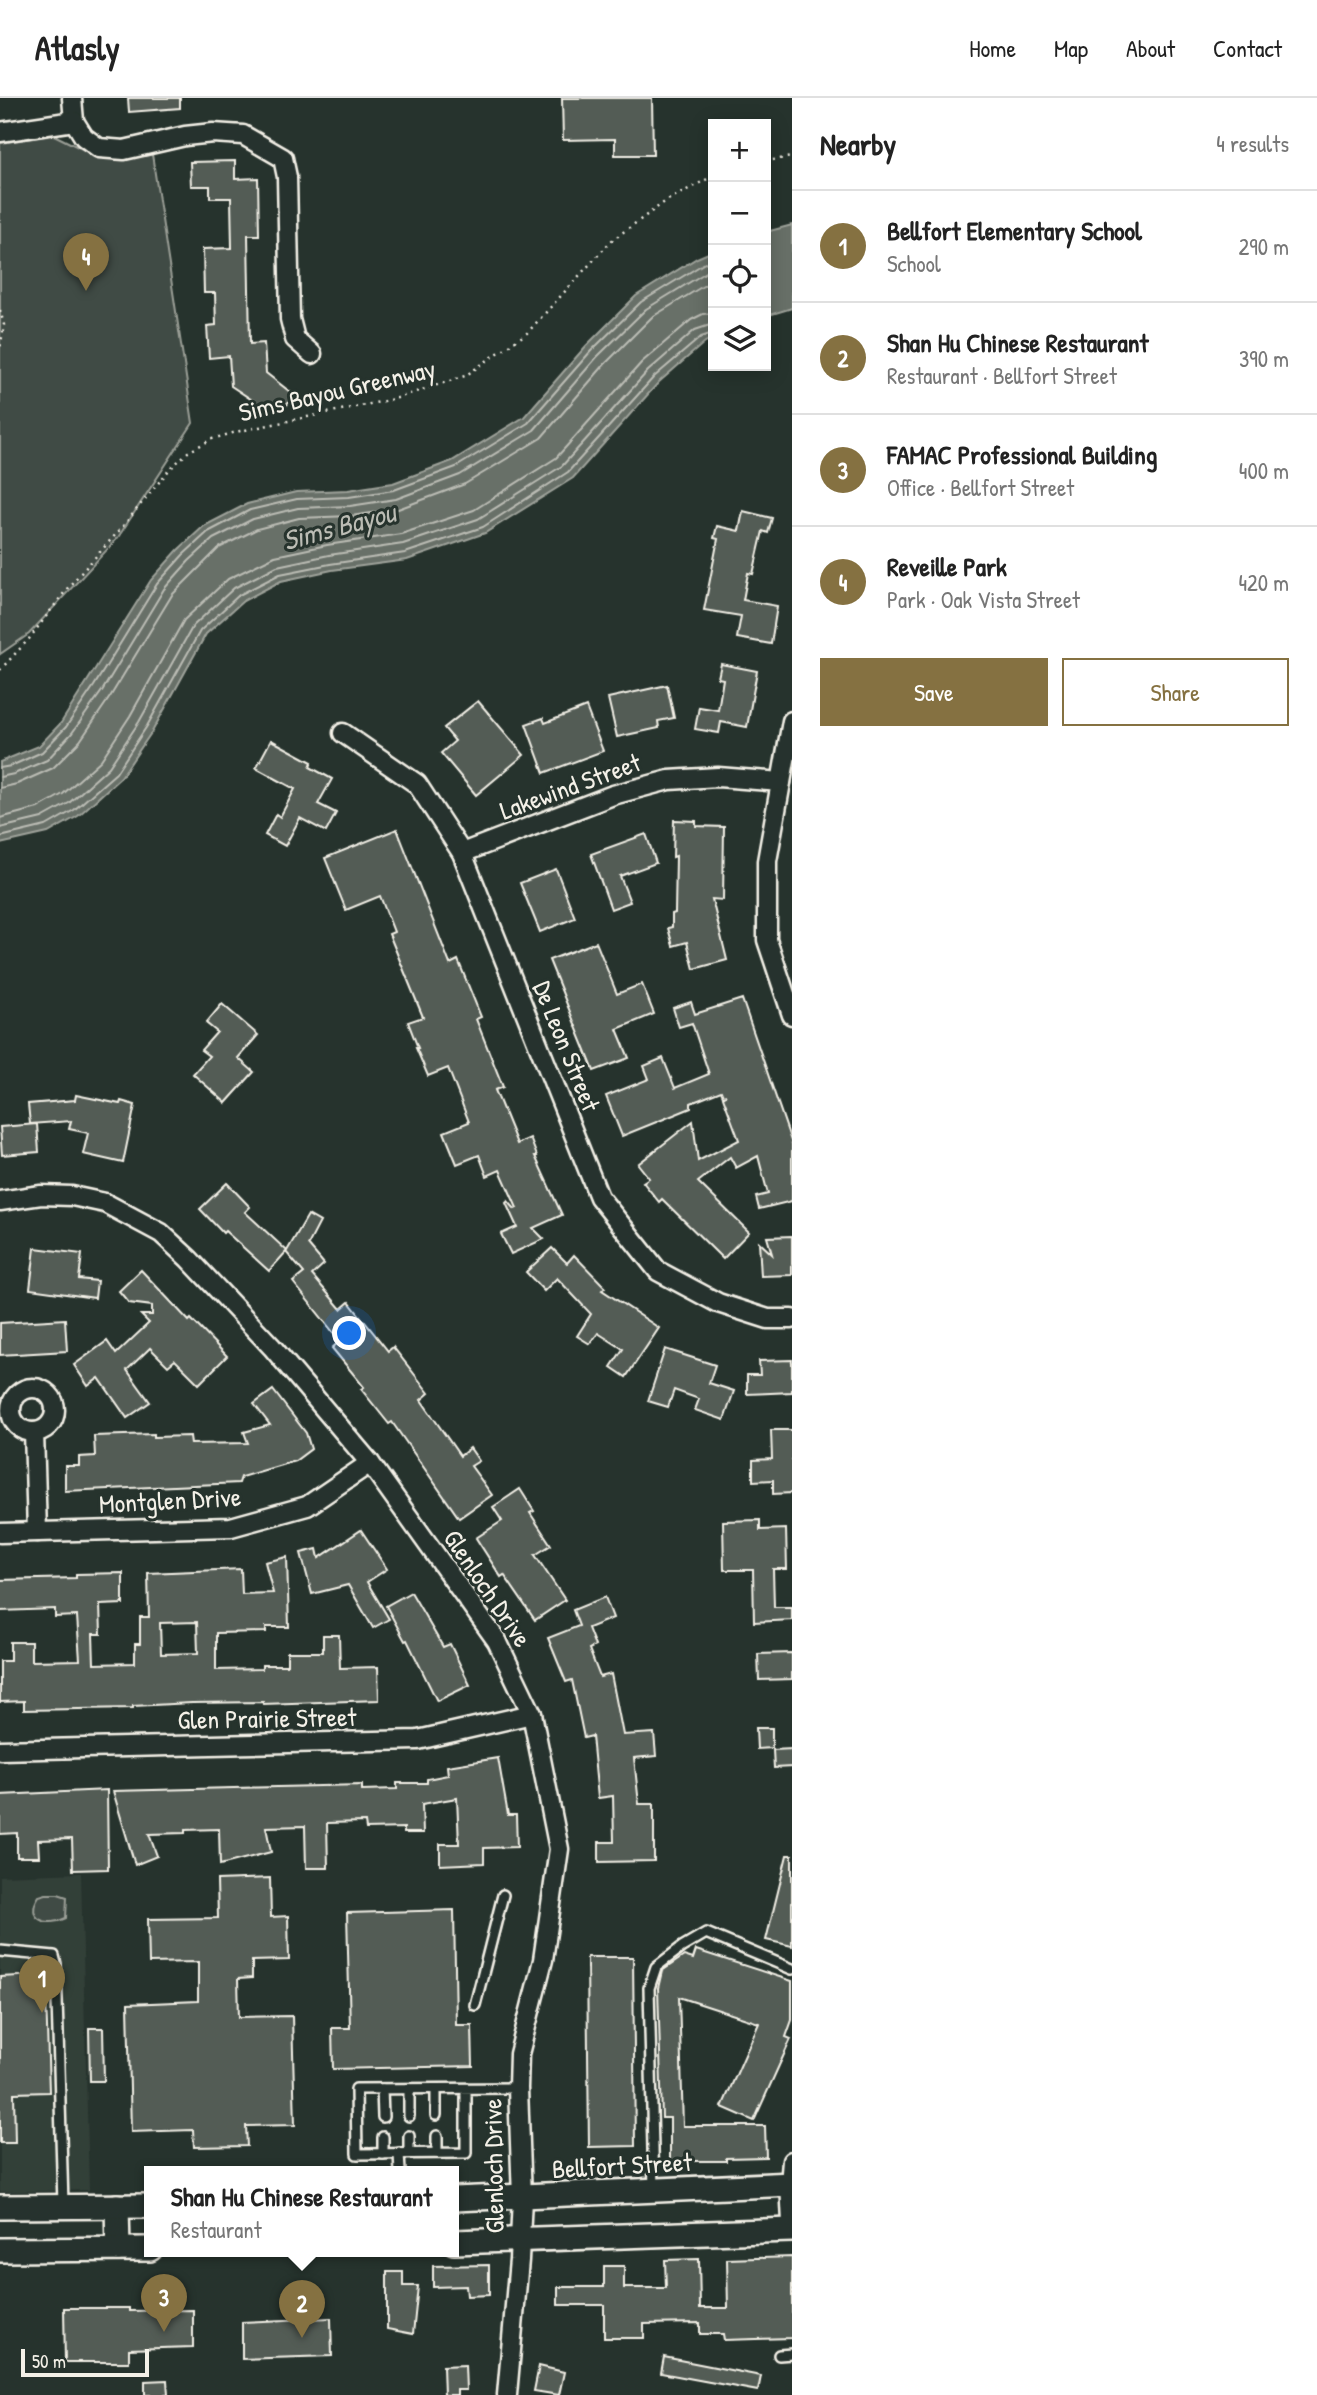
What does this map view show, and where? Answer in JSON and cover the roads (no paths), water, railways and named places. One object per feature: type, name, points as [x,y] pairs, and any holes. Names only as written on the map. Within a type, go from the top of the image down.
[{"type":"main road","name":"Bellfort Street","points":[[459,2199],[791,2184]]},
{"type":"main road","points":[[117,2206],[118,2249]]},
{"type":"main road","points":[[0,2207],[144,2206]]},
{"type":"main road","points":[[459,2242],[792,2231]]},
{"type":"main road","points":[[0,2249],[144,2249]]},
{"type":"street","points":[[72,98],[74,121],[84,137],[99,148],[124,150],[185,136],[213,133],[243,135],[283,159],[287,177],[290,319],[295,339],[312,354]]},
{"type":"street","points":[[0,132],[74,121]]},
{"type":"street","points":[[792,721],[767,861],[767,940],[792,1015]]},
{"type":"street","name":"De Leon Street","points":[[343,733],[417,784],[462,853],[599,1197],[658,1271],[718,1303],[768,1319],[792,1319]]},
{"type":"street","name":"Lakewind Street","points":[[462,853],[613,795],[669,780],[718,777],[781,782]]},
{"type":"street","name":"Glenloch Drive","points":[[0,1201],[41,1195],[72,1196],[105,1203],[161,1233],[189,1259],[272,1347],[370,1463],[497,1641],[532,1714],[559,1849],[543,1960],[519,2054],[522,2198],[508,2395]]},
{"type":"street","points":[[33,1432],[37,1532]]},
{"type":"street","name":"Montglen Drive","points":[[0,1533],[231,1527],[307,1506],[370,1463]]},
{"type":"street","name":"Glen Prairie Street","points":[[0,1750],[418,1740],[532,1714]]},
{"type":"street","points":[[792,2161],[792,2222]]},
{"type":"lane","points":[[475,2005],[503,1895]]},
{"type":"lane","points":[[654,2191],[649,1988],[656,1967],[706,1933],[792,1969]]},
{"type":"lane","points":[[0,1951],[54,1956],[57,1964],[63,2207]]},
{"type":"lane","points":[[466,2088],[466,2153],[357,2154],[356,2089],[436,2088],[466,2088],[518,2088]]},
{"type":"lane","points":[[436,2088],[436,2115]]},
{"type":"lane","points":[[382,2089],[383,2117]]},
{"type":"lane","points":[[409,2089],[409,2116]]},
{"type":"lane","points":[[401,2166],[409,2136]]},
{"type":"lane","points":[[437,2136],[437,2153]]},
{"type":"lane","points":[[383,2137],[383,2154]]},
{"type":"lane","points":[[779,2355],[792,2354]]},
{"type":"water","points":[[792,225],[792,308],[771,314],[771,245],[771,231]]},
{"type":"water","name":"Sims Bayou","points":[[708,253],[708,340],[659,382],[573,478],[485,533],[407,560],[332,570],[281,581],[243,601],[206,634],[153,730],[121,777],[78,816],[48,833],[0,844],[0,762],[39,746],[61,723],[151,580],[204,526],[247,504],[296,492],[348,490],[393,483],[452,461],[524,417],[586,346],[636,296]]},
{"type":"place","name":"Reveille Park","points":[[86,291]]},
{"type":"place","name":"Bellfort Elementary School","points":[[42,2013]]},
{"type":"place","name":"FAMAC Professional Building","points":[[164,2332]]},
{"type":"place","name":"Shan Hu Chinese Restaurant","points":[[302,2338]]}]
